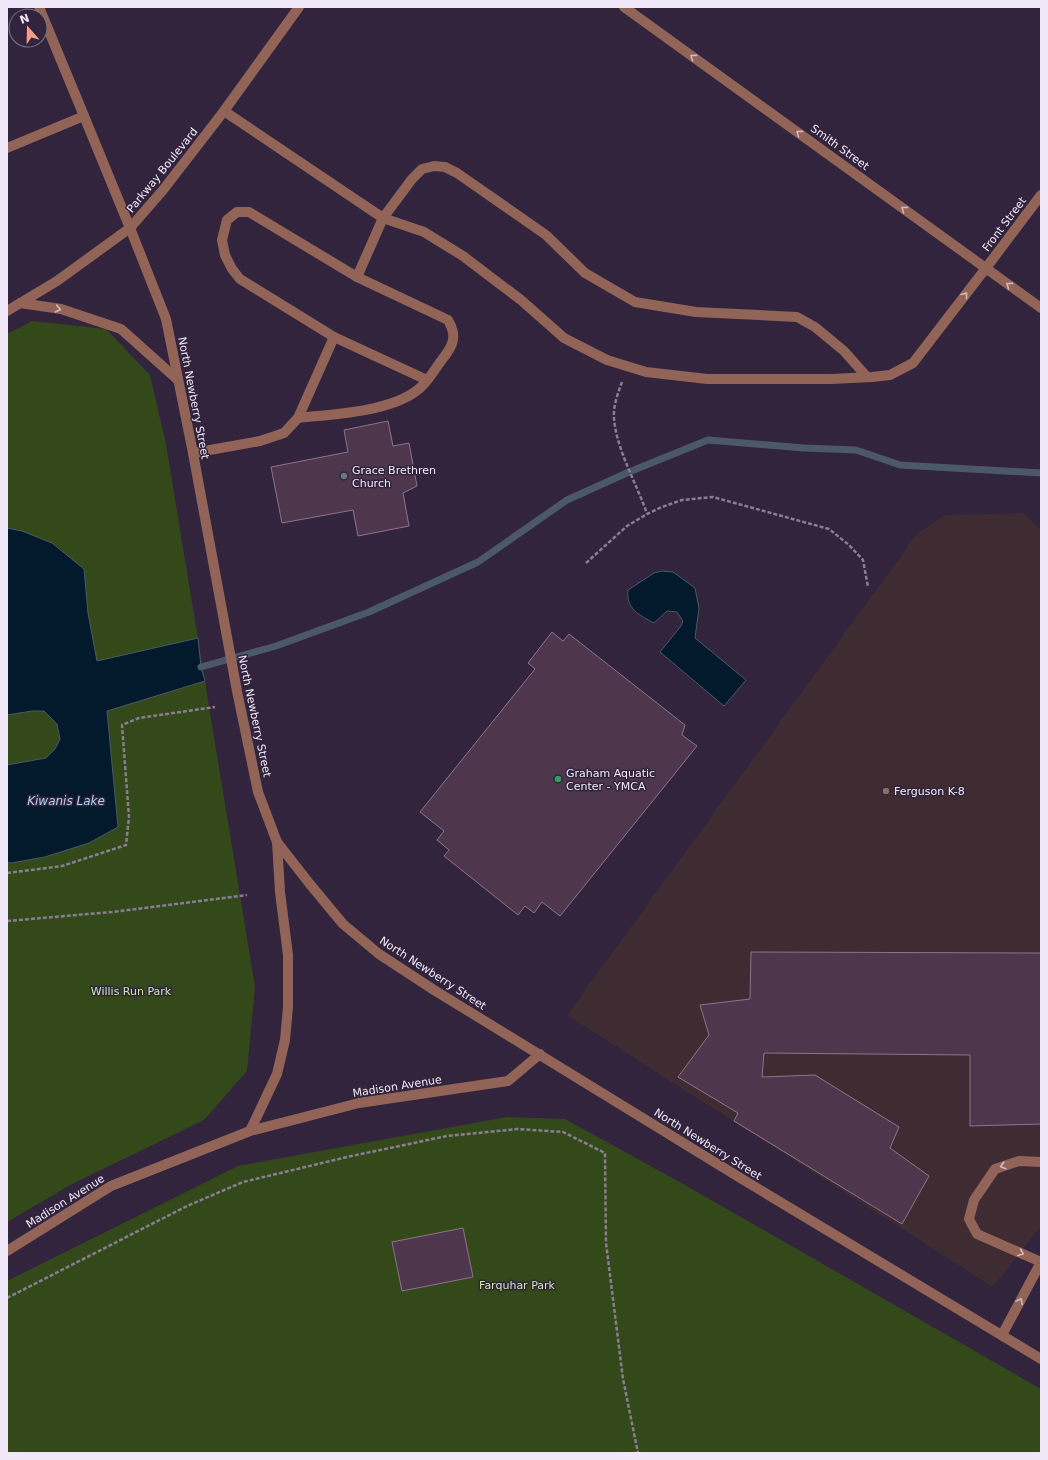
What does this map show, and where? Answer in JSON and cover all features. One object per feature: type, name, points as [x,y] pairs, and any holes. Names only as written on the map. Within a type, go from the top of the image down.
[{"type":"street","name":"North Newberry Street","points":[[38,7],[130,228],[166,319],[193,454],[223,622],[258,792],[277,842],[344,924],[379,954],[434,990],[742,1179],[1041,1359]]},
{"type":"street","name":"Parkway Boulevard","points":[[7,311],[57,281],[130,228],[163,190],[224,111],[299,7]]},
{"type":"street","name":"Smith Street","points":[[624,7],[1041,308]]},
{"type":"street","name":"Front Street","points":[[224,111],[383,218],[424,232],[462,256],[521,300],[564,338],[607,360],[646,372],[707,379],[824,379],[890,375],[913,362],[1041,195]]},
{"type":"street","points":[[7,148],[84,116]]},
{"type":"street","points":[[357,277],[383,218],[412,179],[422,169],[434,166],[445,167],[457,173],[546,235],[585,273],[635,302],[696,312],[797,317],[815,327],[844,351],[867,377]]},
{"type":"street","points":[[298,418],[357,411],[388,405],[402,400],[422,386],[427,380],[444,358],[455,338],[453,328],[448,320],[357,277],[249,212],[237,212],[227,220],[222,240],[225,255],[232,269],[240,279],[334,337],[427,380]]},
{"type":"street","points":[[20,303],[60,309],[121,329],[178,380]]},
{"type":"street","points":[[193,454],[260,441],[284,433],[298,418],[334,337]]},
{"type":"street","points":[[250,1131],[277,1074],[285,1040],[288,1007],[288,955],[280,892],[277,842]]},
{"type":"street","name":"Madison Avenue","points":[[7,1251],[111,1186],[250,1131],[359,1103],[508,1081],[540,1054]]},
{"type":"street","points":[[1002,1335],[1041,1262],[977,1234],[969,1219],[974,1200],[995,1169],[1019,1161],[1041,1162]]},
{"type":"path","points":[[627,366],[618,394],[614,416],[623,455],[641,494],[647,514]]},
{"type":"path","points":[[586,563],[627,526],[647,514],[682,500],[713,497],[829,529],[849,545],[863,560],[868,587]]},
{"type":"path","points":[[7,872],[62,866],[126,845],[129,817],[122,725],[139,718],[216,708]]},
{"type":"path","points":[[7,921],[112,912],[247,895]]},
{"type":"path","points":[[7,1298],[187,1206],[243,1182],[346,1157],[447,1136],[518,1129],[563,1132],[605,1153],[606,1243],[623,1379],[638,1453]]},
{"type":"shaded area","name":"Ferguson K-8","points":[[1024,513],[1041,530],[1041,1226],[993,1287],[567,1015],[917,534],[945,515]]},
{"type":"green space","name":"Willis Run Park","points":[[32,321],[106,329],[150,375],[166,444],[255,987],[247,1071],[204,1120],[74,1183],[7,1222],[7,334]]},
{"type":"green space","name":"Farquhar Park","points":[[507,1117],[565,1119],[685,1185],[1041,1389],[1041,1453],[7,1453],[7,1281],[238,1166]]},
{"type":"water","name":"Kiwanis Lake","points":[[7,528],[22,531],[52,543],[84,569],[88,613],[97,661],[198,638],[201,667],[205,681],[107,711],[118,827],[89,843],[45,857],[11,863],[7,862],[7,765],[46,758],[55,749],[60,739],[57,724],[44,711],[32,711],[7,715]]},
{"type":"water","points":[[662,571],[673,572],[695,588],[699,608],[695,638],[746,680],[724,706],[660,652],[681,626],[683,621],[677,612],[667,611],[654,623],[643,617],[631,607],[628,597],[628,590],[654,573]]},
{"type":"building","name":"Grace Brethren Church","points":[[388,421],[393,446],[409,443],[417,486],[403,493],[409,526],[358,536],[353,510],[282,523],[271,467],[348,452],[344,430]]},
{"type":"building","name":"Graham Aquatic Center - YMCA","points":[[552,632],[563,641],[569,634],[685,725],[682,735],[697,746],[560,916],[542,902],[534,913],[525,906],[518,915],[444,856],[449,850],[437,840],[444,831],[420,812],[535,669],[528,663]]},
{"type":"building","points":[[751,952],[1041,953],[1041,1124],[970,1126],[970,1055],[764,1053],[762,1077],[815,1075],[899,1127],[890,1148],[929,1176],[902,1224],[734,1121],[738,1113],[678,1077],[709,1035],[700,1005],[750,999]]},
{"type":"building","points":[[463,1228],[473,1277],[402,1291],[392,1242]]},
{"type":"waterway","points":[[201,667],[276,646],[369,612],[478,562],[567,500],[629,472],[708,440],[804,448],[856,450],[900,465],[1041,473]]},
{"type":"place","name":"Grace Brethren Church","points":[[344,476]]},
{"type":"place","name":"Graham Aquatic Center - YMCA","points":[[558,779]]},
{"type":"place","name":"Ferguson K-8","points":[[886,791]]}]
